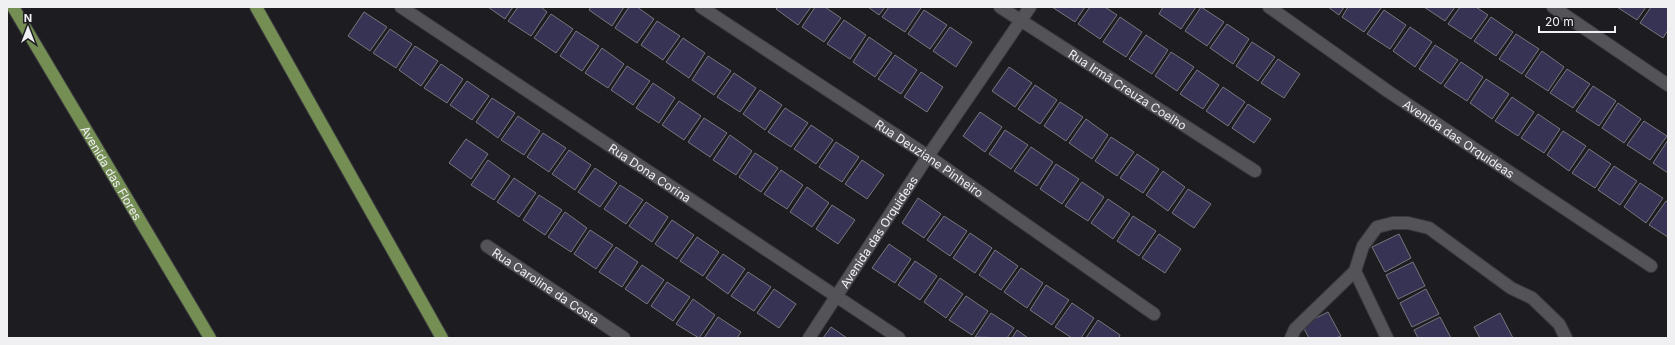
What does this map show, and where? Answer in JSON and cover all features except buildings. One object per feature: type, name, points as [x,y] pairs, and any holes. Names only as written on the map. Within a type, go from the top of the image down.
[{"type":"main road","name":"Avenida das Flores","points":[[13,7],[210,338]]},
{"type":"main road","points":[[256,7],[442,338]]},
{"type":"street","name":"Rua Dona Corina","points":[[401,7],[899,338]]},
{"type":"street","name":"Rua Deuziane Pinheiro","points":[[701,7],[928,156],[1154,314]]},
{"type":"street","name":"Rua Irmã Creuza Coelho","points":[[1000,7],[1255,170]]},
{"type":"street","name":"Avenida das Orquideas","points":[[809,338],[928,156],[1030,7]]},
{"type":"street","name":"Avenida das Orquideas","points":[[1269,7],[1389,92],[1651,266]]},
{"type":"street","points":[[1552,7],[1668,85]]},
{"type":"street","points":[[1291,338],[1296,330],[1355,271],[1363,246],[1377,227],[1393,223],[1408,223],[1429,228],[1510,288],[1532,298],[1559,324],[1566,338]]},
{"type":"street","name":"Rua Caroline da Costa","points":[[487,246],[624,338]]},
{"type":"street","points":[[1355,271],[1387,338]]}]
